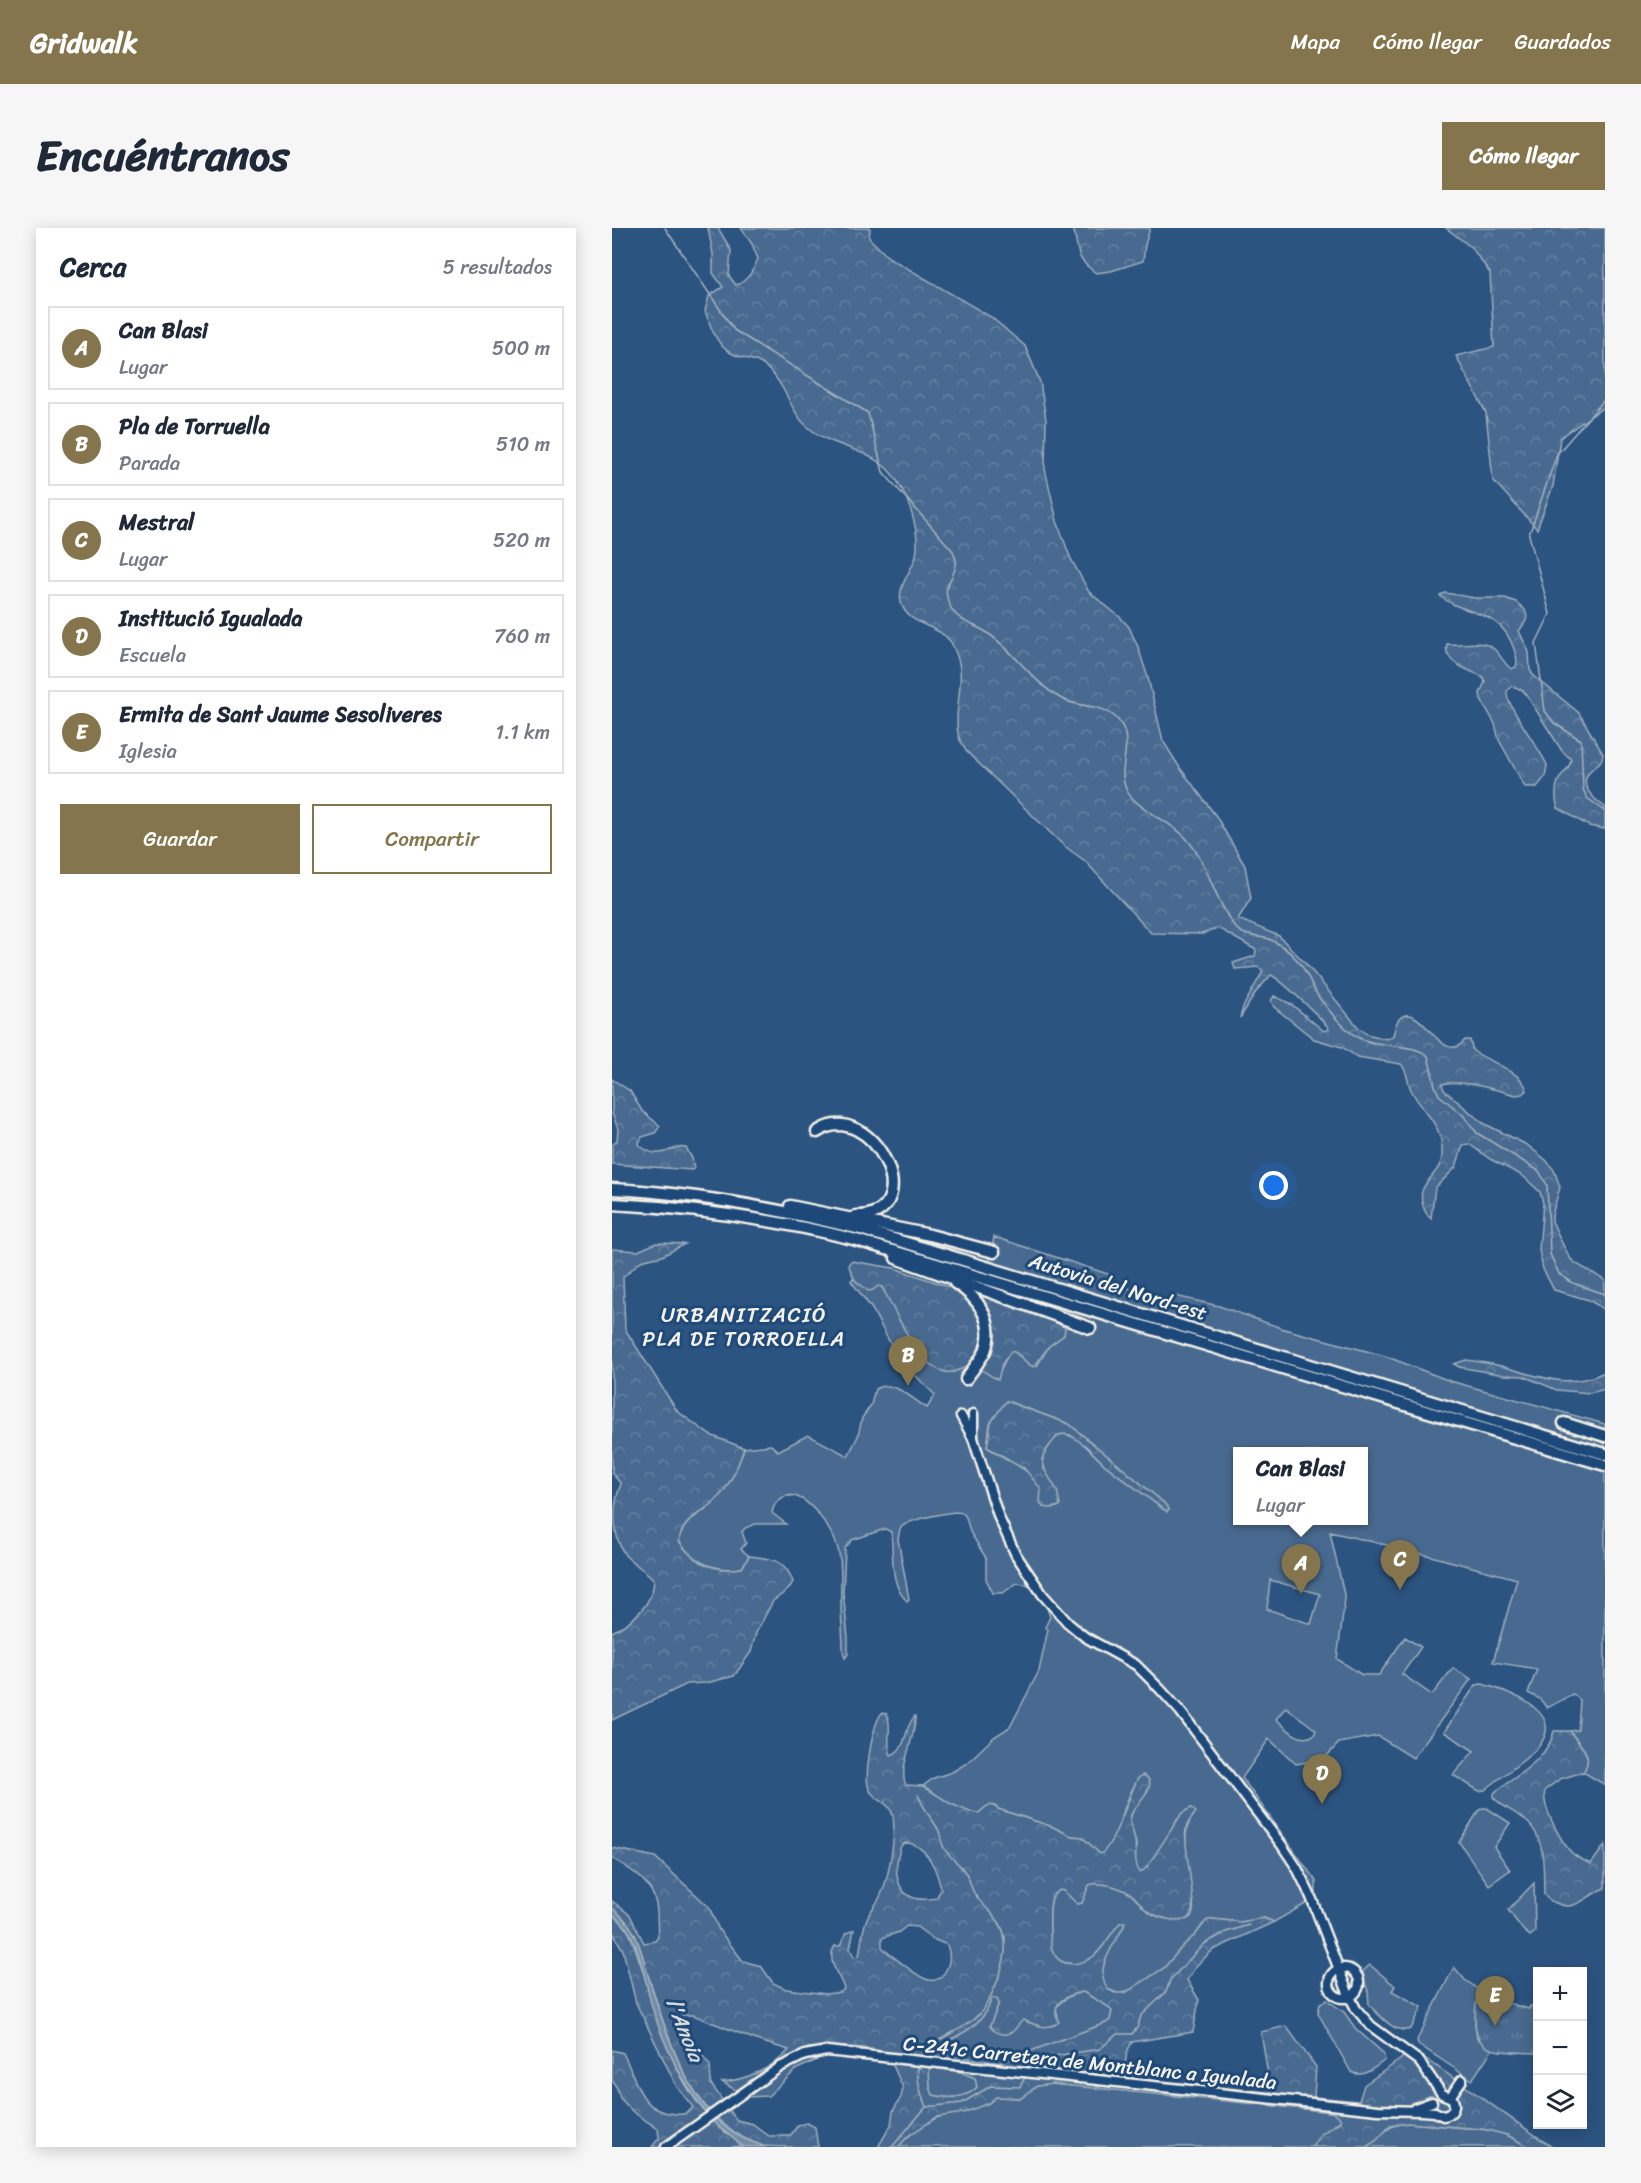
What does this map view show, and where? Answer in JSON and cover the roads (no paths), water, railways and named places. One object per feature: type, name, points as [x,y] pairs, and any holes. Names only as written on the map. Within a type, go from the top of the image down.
[{"type":"highway","points":[[612,1189],[649,1188],[693,1191],[864,1216],[881,1209],[889,1199],[892,1177],[879,1149],[855,1130],[838,1124],[827,1126],[817,1132]]},
{"type":"highway","name":"Autovia del Nord-est","points":[[612,1189],[666,1193],[745,1204],[860,1229],[1605,1454]]},
{"type":"highway","name":"Autovia del Nord-est","points":[[612,1204],[716,1212],[792,1225],[885,1248],[1605,1465]]},
{"type":"highway","points":[[806,1209],[994,1252]]},
{"type":"highway","points":[[716,1212],[869,1249],[1090,1329]]},
{"type":"highway","points":[[923,1267],[970,1292],[980,1304],[986,1319],[985,1351],[966,1379]]},
{"type":"highway","points":[[1564,1423],[1605,1436]]},
{"type":"main road","points":[[973,1438],[974,1414]]},
{"type":"main road","points":[[961,1416],[973,1438],[999,1518],[1016,1555],[1043,1595],[1076,1631],[1136,1665],[1180,1711],[1297,1868],[1311,1897],[1350,1998],[1363,2018],[1419,2061],[1434,2082],[1440,2098],[1435,2112],[1443,2116],[1452,2112],[1454,2103],[1440,2098]]},
{"type":"main road","points":[[1344,1967],[1352,1969],[1358,1977],[1358,1991],[1350,1998],[1336,1998],[1331,1992],[1329,1984],[1331,1976],[1338,1969],[1344,1967]]},
{"type":"main road","name":"C-241c Carretera de Montblanc a Igualada","points":[[666,2147],[780,2067],[805,2055],[827,2051],[1341,2106],[1435,2112]]},
{"type":"main road","points":[[1400,2111],[1440,2098],[1462,2080]]},
{"type":"waterway","points":[[665,228],[734,330],[868,413],[883,472],[953,551],[956,559],[955,570],[946,592],[953,611],[961,619],[996,639],[1040,683],[1060,698],[1075,704],[1098,708],[1112,714],[1118,720],[1125,736],[1123,772],[1126,789],[1136,802],[1178,831],[1193,847],[1235,927],[1246,934],[1269,939],[1292,954],[1327,1008],[1353,1034],[1367,1041],[1414,1049],[1428,1056],[1439,1095],[1463,1115],[1477,1133],[1539,1171],[1547,1185],[1550,1254],[1559,1274],[1573,1283],[1605,1294]]},
{"type":"waterway","points":[[1605,399],[1557,454],[1529,535],[1550,614],[1536,643],[1545,711],[1554,723],[1581,740],[1583,789],[1587,798],[1605,811]]},
{"type":"waterway","points":[[918,1795],[939,1831],[944,1848],[967,1874],[977,1897],[1000,1924],[1005,1944],[1005,1955],[999,1977],[985,2007],[970,2022],[932,2044],[921,2057]]},
{"type":"waterway","points":[[1030,2069],[1048,2057],[1100,2049],[1117,2034],[1132,2034],[1141,2016],[1166,1992],[1170,1980],[1204,1944],[1226,1932],[1249,1925]]},
{"type":"waterway","points":[[892,2147],[926,2107],[918,2080],[919,2064]]},
{"type":"waterway","points":[[926,2107],[962,2103],[991,2086],[1020,2087],[1026,2075]]},
{"type":"waterway","points":[[732,2147],[740,2146]]},
{"type":"place","name":"Pla de Torruella","points":[[908,1386]]},
{"type":"place","name":"Mestral","points":[[1400,1590]]},
{"type":"place","name":"Can Blasi","points":[[1301,1594]]},
{"type":"place","name":"Institució Igualada","points":[[1322,1804]]},
{"type":"place","name":"Ermita de Sant Jaume Sesoliveres","points":[[1495,2026]]},
{"type":"district","name":"URBANITZACIÓ PLA DE TORROELLA","points":[[744,1327]]},
{"type":"water label","name":"l'Anoia","points":[[685,2030]]}]
